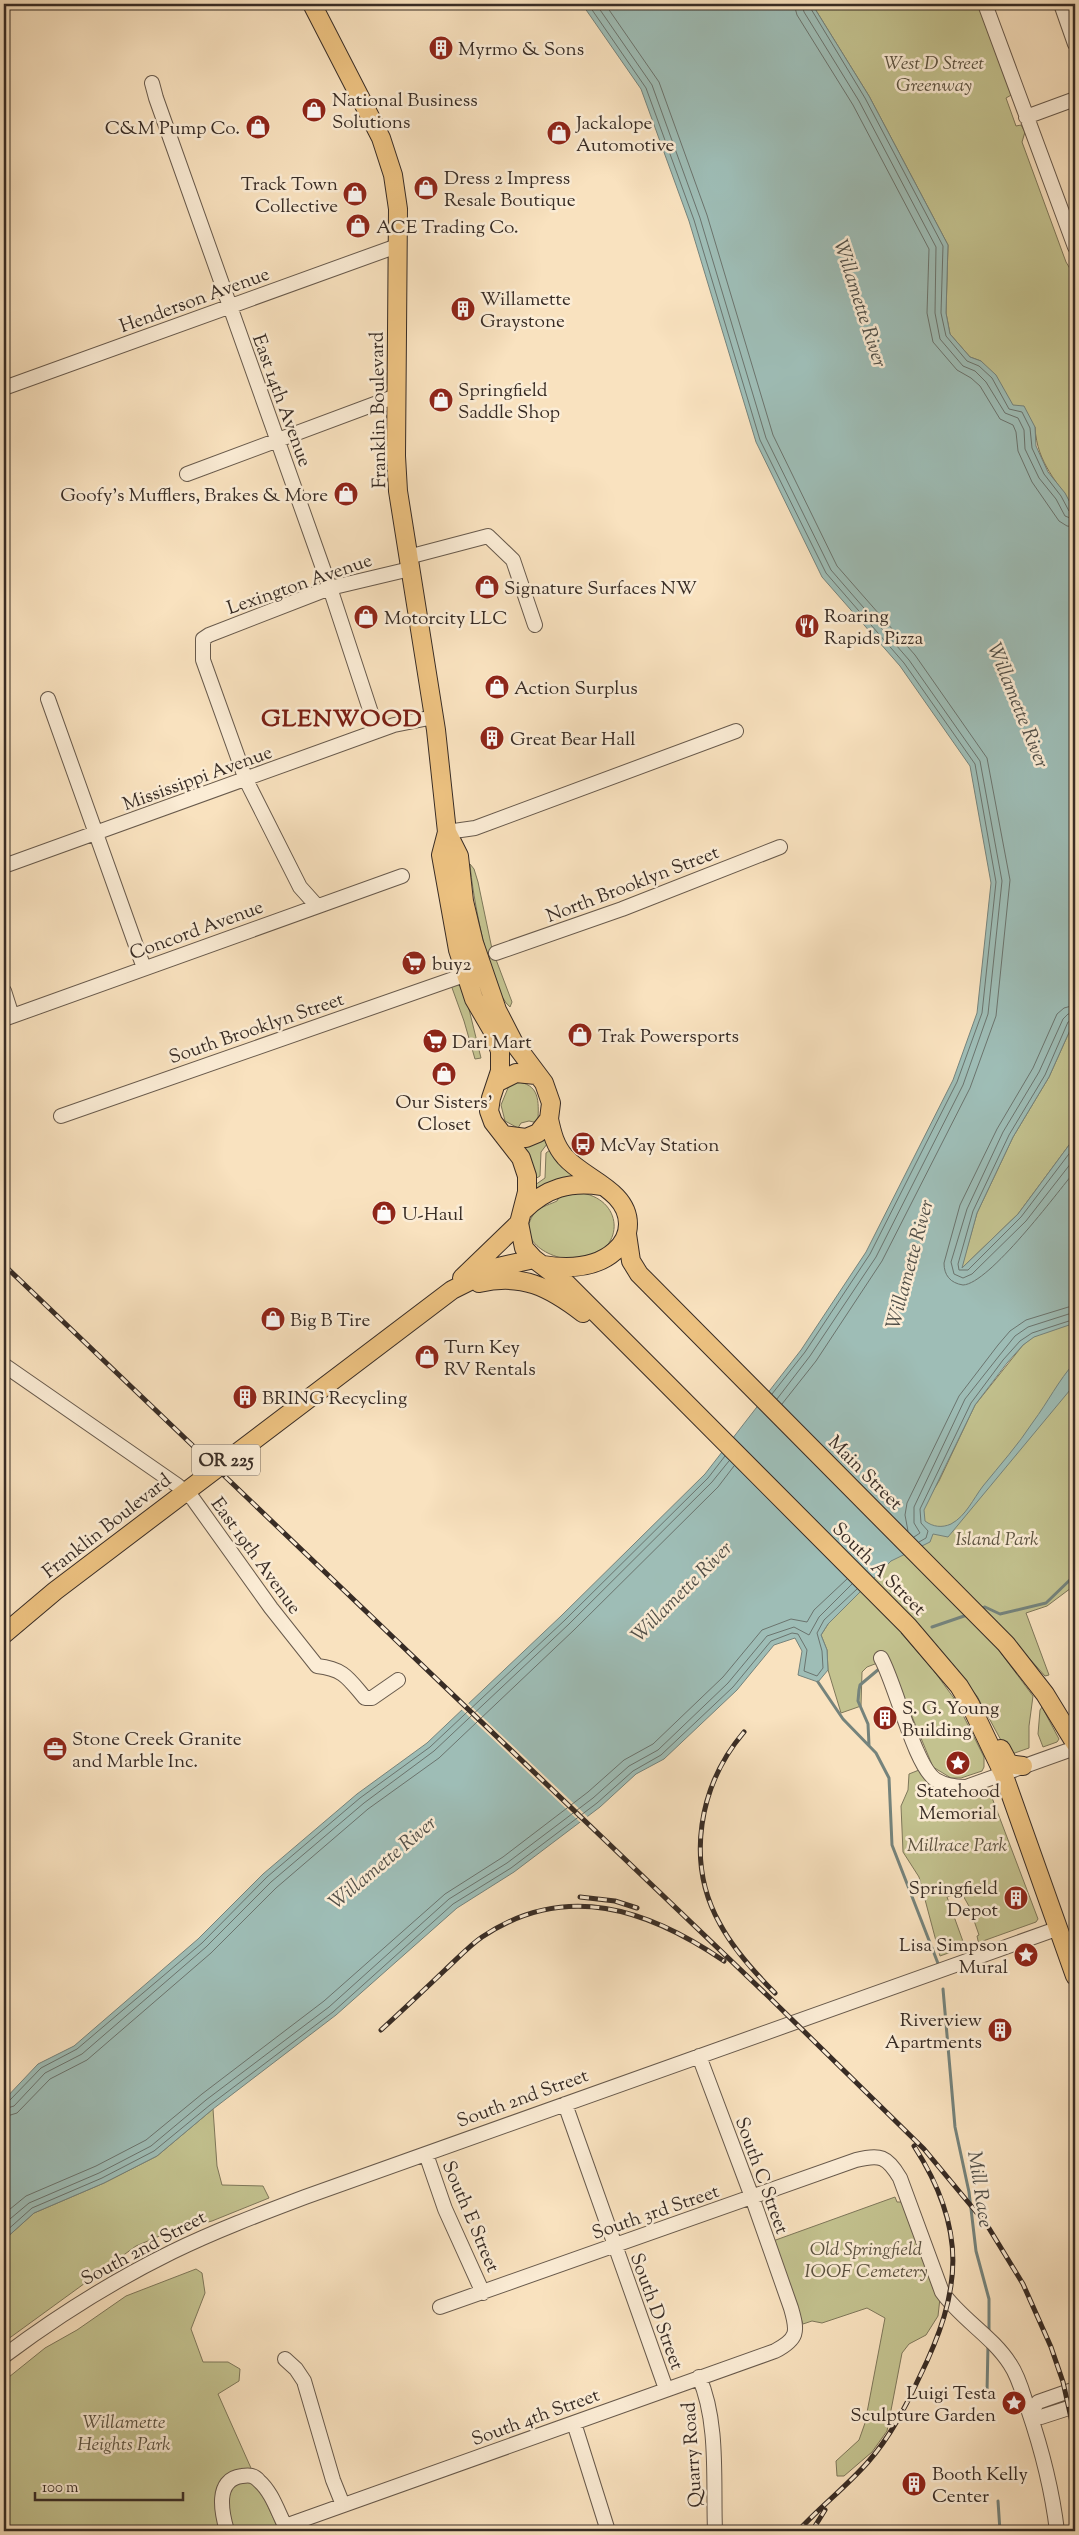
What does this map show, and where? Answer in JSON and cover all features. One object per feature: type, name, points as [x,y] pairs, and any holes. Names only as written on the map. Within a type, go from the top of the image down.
[{"type":"main road","name":"Franklin Boulevard","points":[[312,4],[380,138],[393,175],[398,209],[396,396],[398,491],[434,717],[447,832],[459,856],[467,915],[482,969],[510,1036],[549,1093],[549,1119],[553,1138],[564,1156],[615,1196],[623,1207],[628,1219],[627,1234],[616,1250],[597,1262],[575,1268],[538,1262],[498,1267],[452,1290]]},
{"type":"main road","name":"Franklin Boulevard","points":[[447,832],[441,856],[464,974],[474,999],[498,1044],[501,1064],[498,1082],[491,1098],[489,1111],[493,1122],[516,1149],[525,1167],[527,1192],[521,1217],[521,1240],[538,1262]]},
{"type":"main road","points":[[498,1082],[516,1073],[536,1076]]},
{"type":"main road","points":[[503,1134],[520,1138],[533,1136],[542,1130],[549,1119]]},
{"type":"main road","name":"Franklin Boulevard","points":[[4,1634],[55,1591],[452,1290],[539,1197],[557,1188],[579,1184],[602,1186]]},
{"type":"main road","name":"Main Street","points":[[627,1234],[632,1263],[639,1274],[1006,1644],[1045,1694],[1075,1743]]},
{"type":"main road","name":"South A Street","points":[[538,1262],[568,1285],[908,1626],[941,1663],[970,1704],[1003,1773],[1067,1925],[1075,1976]]},
{"type":"main road","name":"OR 225","points":[[452,1290],[504,1278],[531,1283],[564,1299],[628,1346]]},
{"type":"main road","points":[[941,1663],[959,1680],[978,1706],[989,1723],[1009,1764],[1023,1766]]},
{"type":"street","points":[[985,4],[1075,247]]},
{"type":"street","points":[[1061,4],[1075,44]]},
{"type":"street","name":"East 14th Avenue","points":[[152,83],[330,588],[376,731]]},
{"type":"street","points":[[1026,117],[1075,98]]},
{"type":"street","name":"Henderson Avenue","points":[[4,388],[397,246]]},
{"type":"street","points":[[187,474],[396,396]]},
{"type":"street","name":"Lexington Avenue","points":[[246,780],[203,660],[203,639],[209,634],[330,588],[488,536],[513,560],[535,625]]},
{"type":"street","points":[[48,699],[144,968]]},
{"type":"street","name":"Mississippi Avenue","points":[[4,866],[246,780],[394,724],[434,717]]},
{"type":"street","points":[[447,832],[475,828],[736,731]]},
{"type":"street","points":[[246,780],[300,887],[317,906]]},
{"type":"street","name":"North Brooklyn Street","points":[[496,953],[622,909],[780,847]]},
{"type":"street","name":"Concord Avenue","points":[[8,1017],[402,876]]},
{"type":"street","name":"South Brooklyn Street","points":[[61,1116],[482,969]]},
{"type":"street","points":[[4,991],[8,1017]]},
{"type":"street","name":"East 19th Avenue","points":[[4,1365],[185,1492],[196,1503],[233,1557],[317,1666],[334,1668],[345,1674],[365,1698],[372,1698],[398,1680]]},
{"type":"street","points":[[881,1658],[892,1680],[922,1761],[936,1780],[952,1787],[966,1787],[1075,1748]]},
{"type":"street","name":"South 2nd Street","points":[[4,2356],[35,2333],[97,2293],[172,2252],[219,2230],[297,2200],[1067,1925]]},
{"type":"street","name":"South C Street","points":[[698,2056],[752,2197],[796,2324],[794,2337]]},
{"type":"street","name":"South D Street","points":[[566,2104],[666,2389]]},
{"type":"street","name":"South E Street","points":[[426,2154],[445,2209],[483,2293]]},
{"type":"street","name":"South 3rd Street","points":[[440,2307],[856,2160],[870,2156],[884,2158],[892,2165],[900,2178],[942,2292],[1000,2352],[1018,2378],[1030,2413]]},
{"type":"street","name":"South 4th Street","points":[[287,2529],[343,2506],[775,2351],[786,2345],[794,2337]]},
{"type":"street","points":[[285,2359],[296,2369],[304,2381],[333,2480],[343,2506]]},
{"type":"street","name":"Quarry Road","points":[[699,2377],[705,2392],[710,2416],[715,2531]]},
{"type":"street","points":[[1030,2413],[1038,2402],[1075,2390]]},
{"type":"street","points":[[1030,2413],[1041,2417],[1075,2406]]},
{"type":"street","points":[[1030,2413],[1050,2478],[1057,2531]]},
{"type":"street","points":[[574,2423],[608,2531]]},
{"type":"street","points":[[227,2531],[221,2511],[223,2493],[228,2483],[237,2476],[250,2475],[259,2480],[266,2489],[287,2529]]},
{"type":"green space","name":"West D Street Greenway","points":[[812,4],[979,4],[1013,94],[1006,98],[1016,126],[1021,125],[1025,132],[1022,142],[1066,262],[1075,277],[1075,512],[1044,462],[1035,427],[1013,406],[981,361],[970,357],[950,334],[946,313],[948,245],[869,96]]},
{"type":"green space","points":[[470,864],[474,869],[478,882],[492,949],[512,1002],[510,1007],[502,997],[489,962],[478,917]]},
{"type":"green space","points":[[451,985],[461,986],[465,993],[481,1058],[475,1059]]},
{"type":"green space","points":[[1075,1019],[1075,1137],[1018,1214],[961,1269],[977,1213],[1013,1137],[1049,1077]]},
{"type":"green space","points":[[519,1082],[526,1084],[535,1092],[538,1104],[538,1123],[529,1121],[521,1123],[518,1128],[505,1121],[501,1105],[510,1083]]},
{"type":"green space","points":[[544,1136],[547,1144],[541,1152],[540,1176],[535,1179],[522,1146]]},
{"type":"green space","points":[[550,1150],[576,1177],[535,1190],[535,1185],[545,1178],[546,1153]]},
{"type":"green space","points":[[582,1193],[596,1198],[606,1206],[612,1216],[614,1227],[612,1238],[605,1247],[595,1255],[581,1259],[570,1259],[548,1253],[539,1247],[532,1240],[529,1231],[530,1221],[537,1210],[557,1201],[560,1195]]},
{"type":"green space","name":"Island Park","points":[[1075,1303],[1075,1585],[1047,1606],[1026,1613],[1049,1675],[1045,1676],[1012,1639],[998,1649],[1033,1696],[1029,1726],[1029,1748],[1009,1755],[977,1696],[912,1623],[901,1633],[934,1671],[956,1701],[984,1757],[982,1771],[961,1778],[951,1778],[933,1767],[888,1659],[867,1667],[862,1672],[861,1706],[841,1713],[828,1670],[827,1650],[821,1635],[828,1624],[891,1561],[939,1481],[975,1405],[1023,1345]]},
{"type":"green space","points":[[1042,1707],[1059,1739],[1057,1742],[1043,1747],[1038,1734],[1040,1710]]},
{"type":"green space","name":"Millrace Park","points":[[919,1770],[931,1784],[947,1793],[964,1795],[983,1792],[985,1795],[991,1795],[1038,1919],[1036,1922],[983,1941],[979,1945],[977,1936],[979,1935],[971,1912],[977,1909],[977,1907],[970,1908],[961,1892],[947,1897],[965,1947],[940,1956],[919,1877],[903,1852],[901,1806],[908,1790],[909,1774]]},
{"type":"green space","points":[[213,2109],[217,2166],[222,2185],[263,2186],[269,2198],[212,2221],[169,2232],[136,2246],[4,2342],[4,2240],[34,2213],[104,2183],[157,2156]]},
{"type":"green space","name":"Old Springfield IOOF Cemetery","points":[[895,2197],[897,2202],[903,2202],[940,2298],[938,2316],[926,2335],[909,2344],[902,2353],[887,2431],[872,2452],[844,2476],[837,2476],[836,2461],[859,2440],[865,2423],[885,2318],[867,2308],[822,2323],[812,2321],[803,2324],[773,2241]]},
{"type":"green space","name":"Willamette Heights Park","points":[[196,2269],[202,2273],[205,2293],[191,2329],[203,2362],[228,2362],[240,2369],[239,2381],[218,2394],[279,2531],[4,2531],[4,2381],[45,2348],[77,2330],[126,2296]]},
{"type":"water","name":"Willamette River","points":[[582,4],[812,4],[869,96],[948,245],[946,313],[950,334],[970,357],[981,361],[996,375],[1013,405],[1024,406],[1035,427],[1036,446],[1048,472],[1065,493],[1075,512],[1075,1019],[1049,1077],[1013,1137],[977,1213],[962,1268],[1018,1214],[1075,1137],[1075,1323],[1034,1337],[1023,1345],[975,1405],[924,1510],[925,1521],[934,1526],[944,1526],[951,1524],[961,1517],[1021,1439],[1075,1362],[1075,1384],[948,1537],[933,1534],[930,1542],[891,1561],[828,1624],[821,1635],[827,1650],[828,1670],[818,1682],[798,1675],[802,1651],[795,1638],[774,1645],[737,1690],[664,1759],[636,1774],[600,1807],[514,1872],[457,1908],[336,2015],[213,2109],[157,2156],[104,2183],[34,2213],[4,2240],[4,2100],[38,2064],[74,2046],[198,1939],[263,1874],[357,1794],[427,1743],[561,1616],[705,1474],[801,1350],[866,1252],[953,1080],[977,1013],[991,883],[970,766],[900,666],[822,577],[756,442],[689,221],[641,89]]},
{"type":"pier","points":[[467,1702],[589,1818],[582,1824],[460,1708]]},
{"type":"waterway","points":[[980,1609],[985,1607],[1000,1614],[1046,1603],[1075,1575]]},
{"type":"waterway","points":[[932,1627],[967,1615]]},
{"type":"waterway","points":[[869,1745],[868,1724],[858,1701],[859,1690],[860,1685],[879,1669]]},
{"type":"waterway","name":"Mill Race","points":[[818,1682],[843,1719],[876,1753],[889,1778],[892,1845],[939,1966]]},
{"type":"waterway","name":"Mill Race","points":[[943,1989],[955,2127],[969,2192],[976,2251],[989,2299],[989,2334]]},
{"type":"waterway","name":"Mill Race","points":[[987,2392],[988,2345]]},
{"type":"waterway","name":"Mill Race","points":[[998,2501],[1000,2531]]},
{"type":"railway","points":[[4,1265],[769,1997],[924,2149],[987,2225],[1023,2284],[1051,2347],[1063,2382],[1075,2436]]},
{"type":"railway","points":[[744,1732],[716,1776],[707,1800],[700,1850],[709,1900],[720,1924],[745,1960],[775,1993]]},
{"type":"railway","points":[[580,1897],[615,1901],[637,1908]]},
{"type":"railway","points":[[381,2030],[482,1937],[513,1920],[544,1910],[575,1906],[606,1908],[636,1916],[666,1927],[724,1961]]},
{"type":"railway","points":[[798,2531],[860,2471],[883,2443],[914,2389],[944,2317],[951,2289],[953,2261],[951,2233],[944,2205],[914,2146]]},
{"type":"railway","points":[[812,2531],[825,2510]]},
{"type":"place","name":"Myrmo & Sons","points":[[441,48]]},
{"type":"place","name":"National Business Solutions","points":[[314,110]]},
{"type":"place","name":"C&M Pump Co.","points":[[258,127]]},
{"type":"place","name":"Jackalope Automotive","points":[[559,133]]},
{"type":"place","name":"Dress 2 Impress Resale Boutique","points":[[426,188]]},
{"type":"place","name":"Track Town Collective","points":[[355,194]]},
{"type":"place","name":"ACE Trading Co.","points":[[358,226]]},
{"type":"place","name":"Willamette Graystone","points":[[463,309]]},
{"type":"place","name":"Springfield Saddle Shop","points":[[441,400]]},
{"type":"place","name":"Goofy's Mufflers, Brakes & More","points":[[346,494]]},
{"type":"place","name":"Signature Surfaces NW","points":[[487,587]]},
{"type":"place","name":"Motorcity LLC","points":[[366,617]]},
{"type":"place","name":"Roaring Rapids Pizza","points":[[807,626]]},
{"type":"place","name":"Action Surplus","points":[[497,687]]},
{"type":"place","name":"Great Bear Hall","points":[[492,738]]},
{"type":"place","name":"buy2","points":[[414,963]]},
{"type":"place","name":"Trak Powersports","points":[[580,1035]]},
{"type":"place","name":"Dari Mart","points":[[435,1041]]},
{"type":"place","name":"Our Sisters’ Closet","points":[[444,1074]]},
{"type":"place","name":"McVay Station","points":[[583,1144]]},
{"type":"place","name":"U-Haul","points":[[384,1213]]},
{"type":"place","name":"Big B Tire","points":[[273,1319]]},
{"type":"place","name":"Turn Key RV Rentals","points":[[427,1357]]},
{"type":"place","name":"BRING Recycling","points":[[245,1397]]},
{"type":"place","name":"S. G. Young Building","points":[[885,1718]]},
{"type":"place","name":"Stone Creek Granite and Marble Inc.","points":[[55,1749]]},
{"type":"place","name":"Statehood Memorial","points":[[958,1763]]},
{"type":"place","name":"Springfield Depot","points":[[1016,1898]]},
{"type":"place","name":"Lisa Simpson Mural","points":[[1026,1955]]},
{"type":"place","name":"Riverview Apartments","points":[[1000,2030]]},
{"type":"place","name":"Luigi Testa Sculpture Garden","points":[[1014,2403]]},
{"type":"place","name":"Booth Kelly Center","points":[[914,2484]]},
{"type":"district","name":"GLENWOOD","points":[[342,718]]}]
